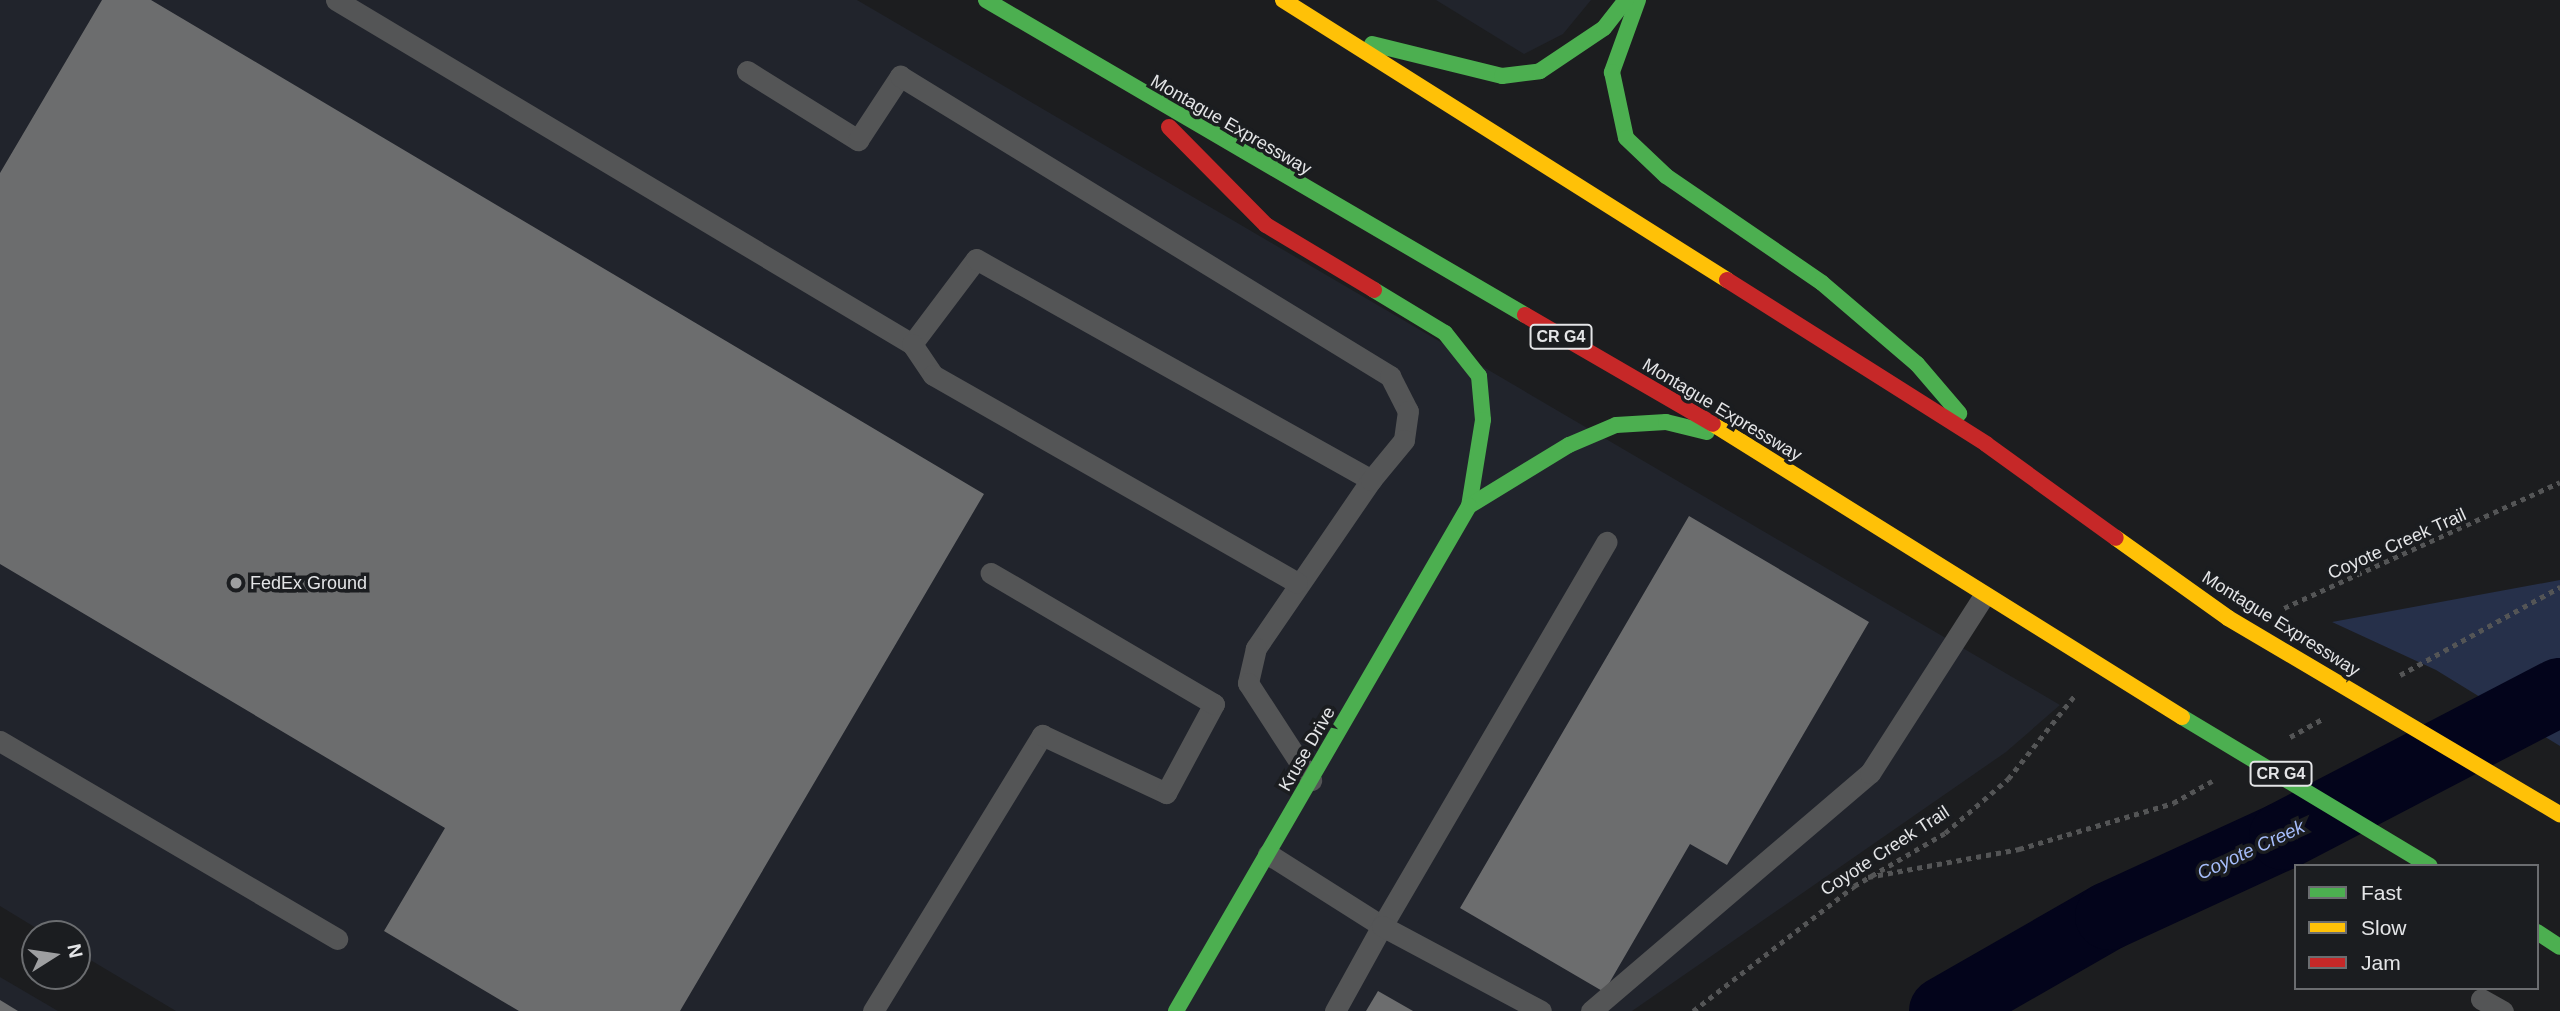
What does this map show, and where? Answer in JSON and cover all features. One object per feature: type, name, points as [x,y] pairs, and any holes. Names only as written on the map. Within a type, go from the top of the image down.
[{"type":"main road","name":"Montague Expressway","points":[[986,0],[1135,92],[1738,439],[1983,597],[2132,681],[2427,864]]},
{"type":"main road","name":"Montague Expressway","points":[[1283,0],[1348,38],[1986,444],[2242,626],[2560,814]]},
{"type":"main road","points":[[1348,38],[1502,76],[1540,71],[1604,28],[1626,0]]},
{"type":"main road","points":[[1638,0],[1612,72],[1626,138],[1666,176],[1822,283],[1898,347],[1986,444]]},
{"type":"main road","points":[[1135,92],[1266,225],[1445,333],[1479,376],[1483,420],[1469,506]]},
{"type":"main road","points":[[1469,506],[1569,445],[1616,425],[1666,422],[1738,439]]},
{"type":"main road","name":"Kruse Drive","points":[[1176,1011],[1469,506]]},
{"type":"main road","points":[[2539,933],[2560,947]]},
{"type":"lane","points":[[336,0],[912,344],[933,375],[1297,583]]},
{"type":"lane","points":[[747,71],[858,140],[900,76],[1390,376],[1408,411],[1404,440],[1371,480],[1297,583],[1256,648],[1248,683],[1311,780]]},
{"type":"lane","points":[[912,344],[976,259],[1371,480]]},
{"type":"lane","points":[[1335,1011],[1606,542]]},
{"type":"lane","points":[[873,1011],[1042,735],[1166,793],[1214,704],[991,573]]},
{"type":"lane","points":[[1591,1011],[1870,773],[1983,597]]},
{"type":"lane","points":[[0,741],[337,939]]},
{"type":"lane","points":[[1268,854],[1382,926],[1541,1011]]},
{"type":"lane","points":[[2481,999],[2503,1011]]},
{"type":"path","name":"Coyote Creek Trail","points":[[2242,626],[2560,482]]},
{"type":"path","name":"Coyote Creek Trail","points":[[1693,1011],[1854,886],[1945,832],[2008,779],[2100,663]]},
{"type":"shaded area","points":[[0,0],[857,0],[2060,705],[2006,752],[1632,1011],[176,1011],[91,960],[91,920],[23,920],[0,906]]},
{"type":"shaded area","points":[[1436,0],[1591,0],[1563,34],[1524,54]]},
{"type":"shaded area","points":[[2560,580],[2560,746],[2436,670],[2332,622]]},
{"type":"shaded area","points":[[0,977],[58,1011],[0,1011]]},
{"type":"building","points":[[102,0],[151,0],[984,494],[680,1011],[519,1011],[384,931],[445,828],[0,564],[0,173]]},
{"type":"building","points":[[1689,516],[1869,622],[1727,865],[1690,844],[1604,992],[1460,908]]},
{"type":"building","points":[[1378,991],[1413,1011],[1366,1011]]},
{"type":"building","points":[[0,1000],[18,1011],[0,1011]]},
{"type":"waterway","name":"Coyote Creek","points":[[1943,1011],[2109,916],[2283,836],[2560,692]]},
{"type":"traffic: fast","points":[[986,0],[1525,315]]},
{"type":"traffic: fast","points":[[1372,44],[1502,76],[1540,71],[1604,28],[1626,0]]},
{"type":"traffic: fast","points":[[1638,0],[1612,72],[1626,138],[1666,176],[1822,283],[1917,364],[1959,413]]},
{"type":"traffic: fast","points":[[1374,290],[1445,333],[1479,376],[1483,420],[1469,506]]},
{"type":"traffic: fast","points":[[1469,506],[1569,445],[1616,425],[1666,422],[1707,432]]},
{"type":"traffic: fast","points":[[1176,1011],[1469,506]]},
{"type":"traffic: fast","points":[[2182,717],[2427,864]]},
{"type":"traffic: fast","points":[[2539,933],[2560,947]]},
{"type":"traffic: slow","points":[[1283,0],[1727,280]]},
{"type":"traffic: slow","points":[[1713,424],[2182,717]]},
{"type":"traffic: slow","points":[[2116,538],[2228,618],[2560,814]]},
{"type":"traffic: jam","points":[[1169,127],[1266,225],[1374,290]]},
{"type":"traffic: jam","points":[[1727,280],[1986,444],[2116,538]]},
{"type":"traffic: jam","points":[[1525,315],[1713,424]]},
{"type":"place","name":"FedEx Ground","points":[[236,583]]}]
